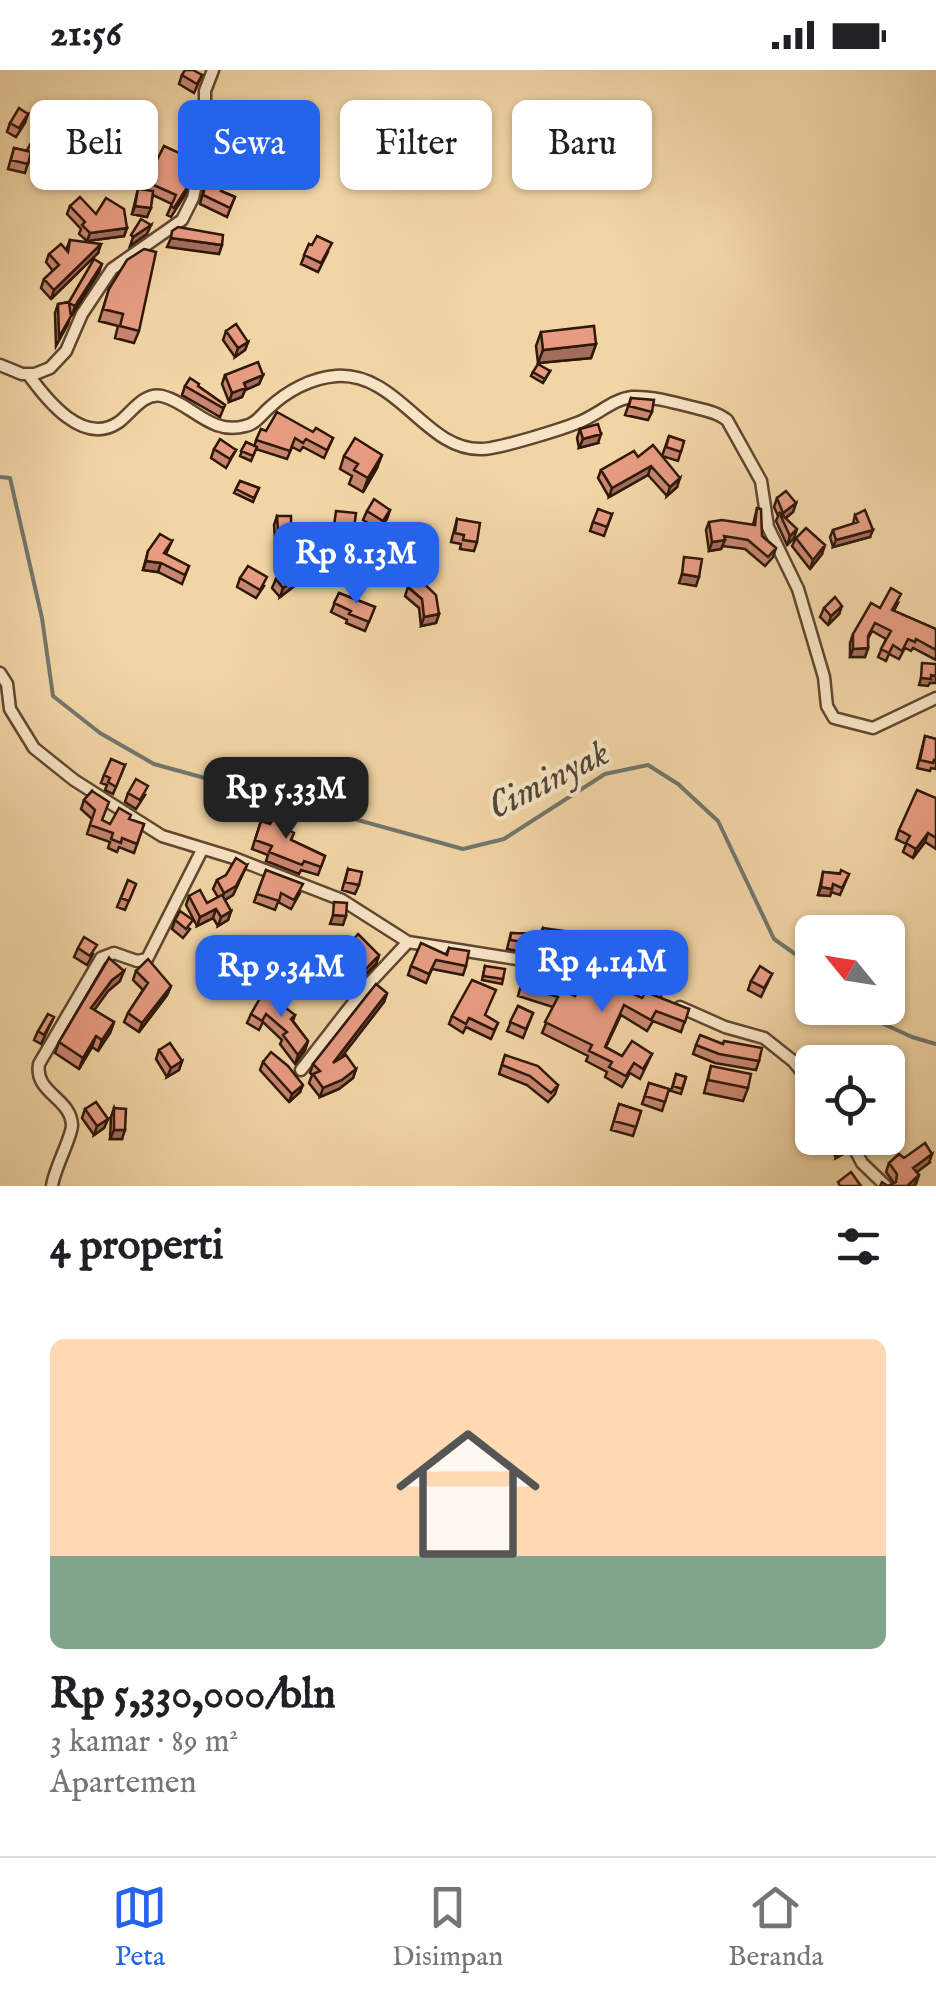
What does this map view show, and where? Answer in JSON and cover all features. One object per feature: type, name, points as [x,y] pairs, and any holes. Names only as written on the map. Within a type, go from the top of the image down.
[{"type":"street","points":[[0,364],[28,374],[42,372],[57,362],[112,269],[182,220],[193,198],[206,138],[205,91],[212,70]]},
{"type":"street","points":[[28,374],[55,409],[68,418],[102,429],[116,424],[146,398],[156,395],[168,397],[220,427],[244,427],[284,395],[314,380],[338,376],[380,385],[448,438],[467,447],[484,449],[579,423],[631,398],[678,403],[721,415],[760,480],[768,527],[798,589],[824,677],[826,706],[834,718],[873,728],[936,698]]},
{"type":"street","points":[[0,673],[7,684],[10,709],[34,748],[74,780],[154,832],[342,900],[408,942],[561,966],[626,986],[726,1027],[764,1038],[795,1062]]},
{"type":"street","points":[[52,1186],[72,1125],[67,1110],[40,1082],[39,1064],[101,958],[114,952],[137,961],[147,958],[202,850]]},
{"type":"street","points":[[300,1070],[364,989],[408,942]]},
{"type":"street","points":[[857,1155],[886,1186]]},
{"type":"building","points":[[185,70],[202,75],[197,84],[182,75]]},
{"type":"building","points":[[19,108],[28,114],[19,128],[10,123]]},
{"type":"building","points":[[164,146],[178,153],[178,190],[185,190],[174,208],[171,206],[176,195],[158,187],[158,158]]},
{"type":"building","points":[[14,148],[30,152],[28,164],[11,160]]},
{"type":"building","points":[[138,190],[153,191],[151,208],[135,206]]},
{"type":"building","points":[[204,190],[222,190],[235,197],[230,208],[203,195]]},
{"type":"building","points":[[80,197],[96,214],[106,198],[124,209],[127,228],[90,233],[70,206]]},
{"type":"building","points":[[141,219],[151,225],[133,237],[131,235]]},
{"type":"building","points":[[178,227],[223,235],[222,245],[171,238]]},
{"type":"building","points":[[317,236],[332,243],[321,263],[304,255]]},
{"type":"building","points":[[70,240],[101,244],[54,290],[44,279],[59,265],[49,254],[61,244],[68,252]]},
{"type":"building","points":[[144,249],[156,252],[139,331],[120,326],[123,314],[103,309],[109,289],[127,260]]},
{"type":"building","points":[[94,259],[102,264],[75,306],[69,303],[71,316],[59,337],[58,304],[69,302]]},
{"type":"building","points":[[236,324],[248,342],[238,348],[226,331]]},
{"type":"building","points":[[594,326],[596,344],[543,350],[541,332]]},
{"type":"building","points":[[258,362],[263,375],[232,393],[225,375]]},
{"type":"building","points":[[538,364],[550,371],[545,379],[533,372]]},
{"type":"building","points":[[190,378],[225,405],[223,408],[185,386]]},
{"type":"building","points":[[631,398],[654,400],[652,412],[629,406]]},
{"type":"building","points":[[277,412],[333,438],[327,450],[306,439],[303,443],[295,438],[290,451],[256,440]]},
{"type":"building","points":[[598,424],[601,434],[583,439],[580,429]]},
{"type":"building","points":[[669,436],[684,441],[681,452],[666,447]]},
{"type":"building","points":[[355,438],[382,455],[368,478],[354,470],[358,464],[344,456]]},
{"type":"building","points":[[220,439],[236,450],[230,459],[214,449]]},
{"type":"building","points":[[246,442],[257,447],[253,456],[241,451]]},
{"type":"building","points":[[653,445],[680,478],[670,487],[651,466],[612,488],[601,470],[634,451],[638,457]]},
{"type":"building","points":[[240,481],[259,488],[254,498],[236,489]]},
{"type":"building","points":[[786,491],[796,503],[783,513],[777,498]]},
{"type":"building","points":[[374,499],[390,510],[383,521],[367,511]]},
{"type":"building","points":[[757,508],[761,509],[762,536],[776,548],[768,557],[748,540],[724,536],[725,540],[712,542],[709,522],[755,525]]},
{"type":"building","points":[[598,509],[612,514],[607,527],[593,522]]},
{"type":"building","points":[[865,510],[873,530],[836,540],[833,530],[858,522],[855,515]]},
{"type":"building","points":[[336,511],[356,513],[354,528],[334,526]]},
{"type":"building","points":[[779,512],[797,529],[790,536]]},
{"type":"building","points":[[277,516],[291,516],[291,530],[278,531]]},
{"type":"building","points":[[457,519],[480,523],[477,542],[463,540],[464,535],[455,533]]},
{"type":"building","points":[[806,528],[825,545],[813,560],[796,538]]},
{"type":"building","points":[[160,534],[172,541],[164,553],[189,566],[185,575],[161,563],[146,561]]},
{"type":"building","points":[[416,535],[428,539],[425,548],[434,552],[429,565],[420,561],[417,567],[399,556],[404,543],[413,546]]},
{"type":"building","points":[[305,548],[326,553],[324,566],[302,561]]},
{"type":"building","points":[[684,557],[702,559],[699,577],[682,574]]},
{"type":"building","points":[[248,566],[267,577],[260,590],[240,578]]},
{"type":"building","points":[[289,568],[296,578],[283,588],[276,579]]},
{"type":"building","points":[[417,577],[436,595],[439,614],[424,617],[422,599],[408,587]]},
{"type":"building","points":[[891,588],[901,594],[892,610],[936,629],[936,650],[908,639],[902,651],[893,645],[889,653],[881,649],[891,631],[875,623],[868,636],[868,648],[853,649],[853,634],[871,603],[880,608]]},
{"type":"building","points":[[339,593],[375,607],[369,622],[334,603]]},
{"type":"building","points":[[835,597],[842,606],[831,616],[824,608]]},
{"type":"building","points":[[922,663],[936,664],[936,676],[921,678]]},
{"type":"building","points":[[925,736],[936,739],[933,763],[920,760]]},
{"type":"building","points":[[111,759],[125,765],[116,787],[104,775]]},
{"type":"building","points":[[136,779],[148,786],[140,800],[128,793]]},
{"type":"building","points":[[917,790],[936,798],[936,838],[928,833],[916,849],[906,843],[910,836],[899,830]]},
{"type":"building","points":[[92,791],[109,802],[102,820],[110,824],[119,808],[131,815],[129,819],[144,824],[137,844],[122,838],[121,843],[111,839],[113,833],[90,825],[95,810],[84,800]]},
{"type":"building","points":[[277,811],[290,817],[285,828],[294,833],[291,840],[325,856],[321,867],[304,861],[302,865],[269,852],[272,846],[255,840],[261,821],[270,824]]},
{"type":"building","points":[[236,858],[247,865],[236,886],[224,893],[217,880],[226,875]]},
{"type":"building","points":[[348,869],[362,872],[359,885],[345,882]]},
{"type":"building","points":[[266,870],[303,884],[294,900],[281,893],[279,901],[257,894]]},
{"type":"building","points":[[841,870],[849,874],[842,888],[833,884],[832,889],[821,887],[823,872],[840,874]]},
{"type":"building","points":[[128,880],[136,884],[129,901],[121,898]]},
{"type":"building","points":[[200,890],[207,903],[222,895],[231,911],[221,917],[216,909],[200,917],[189,896]]},
{"type":"building","points":[[334,902],[347,903],[346,916],[333,915]]},
{"type":"building","points":[[180,911],[193,920],[186,929],[175,920]]},
{"type":"building","points":[[543,928],[564,931],[561,948],[510,940],[511,933],[542,934]]},
{"type":"building","points":[[358,934],[379,955],[365,970],[345,950]]},
{"type":"building","points":[[84,937],[97,945],[90,956],[78,948]]},
{"type":"building","points":[[421,943],[447,955],[449,948],[469,951],[466,966],[436,960],[429,974],[411,966]]},
{"type":"building","points":[[109,958],[124,971],[91,1008],[114,1022],[102,1040],[96,1036],[83,1058],[59,1042]]},
{"type":"building","points":[[148,959],[171,986],[142,1023],[128,1013],[148,983],[136,971]]},
{"type":"building","points":[[485,966],[505,969],[503,979],[483,976]]},
{"type":"building","points":[[760,966],[772,974],[764,988],[751,981]]},
{"type":"building","points":[[525,971],[551,980],[550,984],[575,996],[587,973],[642,998],[646,992],[689,1009],[685,1022],[656,1011],[651,1020],[624,1005],[605,1047],[622,1056],[632,1041],[652,1054],[643,1069],[634,1063],[626,1076],[609,1067],[612,1062],[589,1051],[592,1045],[545,1022],[558,997],[522,986]]},
{"type":"building","points":[[472,980],[496,990],[485,1015],[498,1023],[494,1030],[469,1018],[466,1024],[452,1016]]},
{"type":"building","points":[[376,984],[387,993],[333,1063],[346,1055],[356,1069],[323,1088],[313,1074],[320,1071],[313,1064]]},
{"type":"building","points":[[264,991],[295,1015],[291,1019],[308,1041],[298,1055],[283,1035],[287,1032],[266,1014],[262,1021],[251,1014]]},
{"type":"building","points":[[518,1006],[533,1013],[526,1029],[510,1022]]},
{"type":"building","points":[[48,1014],[54,1017],[44,1035],[38,1031]]},
{"type":"building","points":[[700,1035],[723,1044],[724,1041],[762,1048],[759,1061],[719,1054],[696,1045]]},
{"type":"building","points":[[170,1043],[182,1061],[171,1068],[159,1050]]},
{"type":"building","points":[[271,1052],[303,1085],[292,1094],[263,1062]]},
{"type":"building","points":[[505,1055],[538,1066],[558,1085],[551,1093],[530,1076],[502,1065]]},
{"type":"building","points":[[711,1066],[751,1074],[748,1088],[708,1080]]},
{"type":"building","points":[[676,1074],[686,1077],[682,1089],[673,1086]]},
{"type":"building","points":[[649,1083],[669,1089],[665,1102],[645,1096]]},
{"type":"building","points":[[96,1102],[108,1119],[97,1126],[85,1109]]},
{"type":"building","points":[[619,1104],[641,1111],[636,1127],[614,1121]]},
{"type":"building","points":[[114,1108],[126,1109],[125,1130],[114,1130]]},
{"type":"building","points":[[925,1143],[932,1154],[913,1168],[919,1175],[907,1186],[888,1186],[896,1182],[897,1174],[889,1163]]},
{"type":"building","points":[[851,1172],[861,1186],[840,1186],[838,1182]]},
{"type":"waterway","name":"Ciminyak","points":[[0,477],[10,478],[42,618],[53,696],[100,733],[154,764],[463,849],[504,839],[605,774],[648,765],[678,784],[718,821],[774,939],[795,954]]},
{"type":"waterway","name":"Ciminyak","points":[[886,1025],[936,1044]]}]
